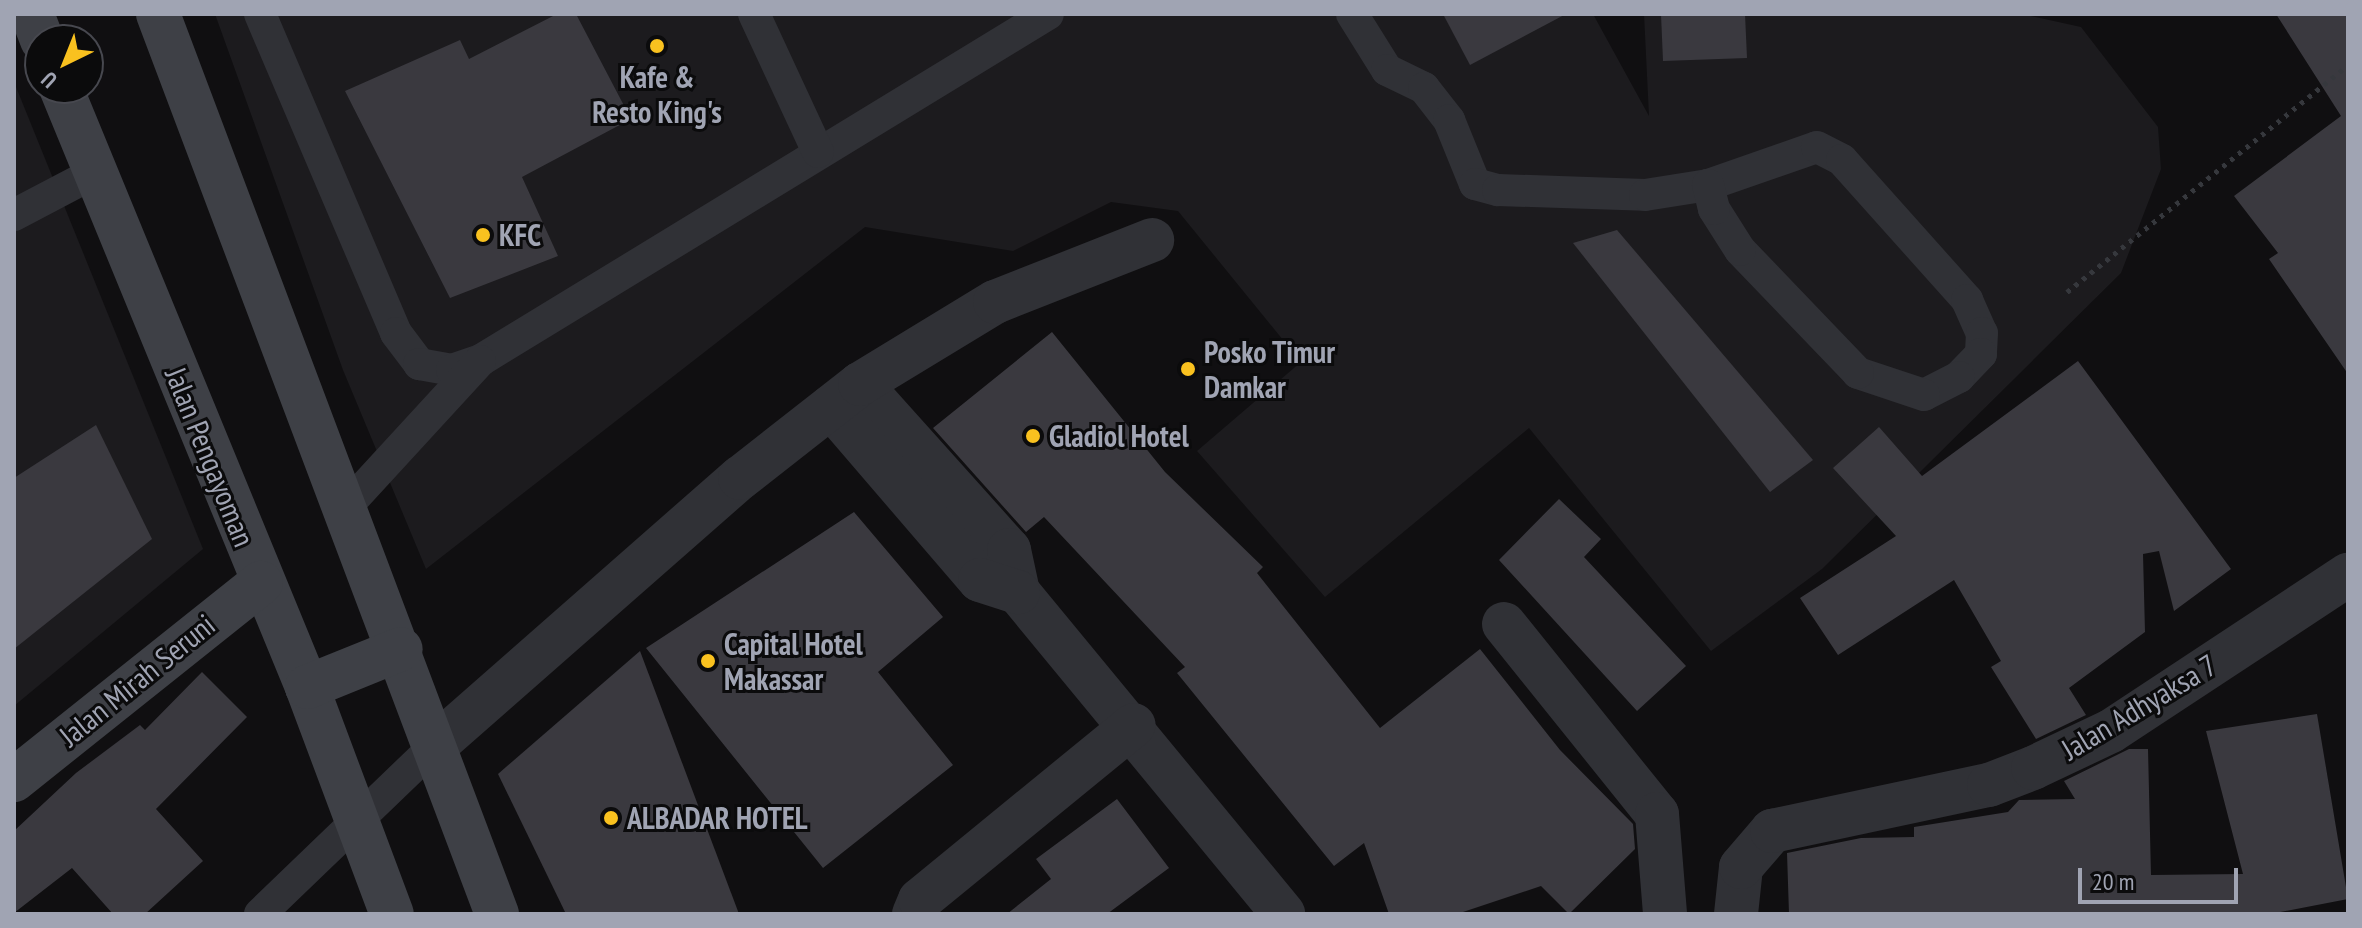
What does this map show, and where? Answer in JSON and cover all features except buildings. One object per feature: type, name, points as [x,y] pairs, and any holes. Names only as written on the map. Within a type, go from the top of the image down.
[{"type":"street","points":[[158,14],[344,509],[438,743],[497,914]]},
{"type":"street","name":"Jalan Pengayoman","points":[[67,104],[261,583],[307,687],[392,914]]},
{"type":"street","points":[[438,743],[846,396],[995,302],[1152,240]]},
{"type":"street","points":[[846,396],[1009,550],[1018,592],[1134,725],[1283,914]]},
{"type":"street","name":"Jalan Adhyaksa 7","points":[[1736,914],[1741,867],[1772,831],[2033,768],[2111,731],[2348,575]]},
{"type":"street","name":"Jalan Mirah Seruni","points":[[14,780],[261,583]]},
{"type":"street","points":[[1504,624],[1657,814],[1665,914]]},
{"type":"street","points":[[307,687],[401,649]]},
{"type":"street","points":[[914,914],[920,900],[1134,725]]},
{"type":"lane","points":[[260,14],[396,333],[419,364],[452,370],[481,360],[1048,14]]},
{"type":"lane","points":[[754,14],[818,152]]},
{"type":"lane","points":[[1352,14],[1387,70],[1424,88],[1449,120],[1475,184],[1645,195],[1708,185],[1817,147],[1842,160],[1967,300],[1982,333],[1981,354],[1959,377],[1924,395],[1858,373],[1740,250],[1714,209],[1708,185]]},
{"type":"lane","points":[[14,215],[94,173]]},
{"type":"lane","points":[[344,509],[481,360]]},
{"type":"lane","points":[[260,914],[361,825],[438,743]]},
{"type":"path","points":[[2067,292],[2348,65]]},
{"type":"shaded area","points":[[215,14],[1593,14],[1649,116],[1644,14],[2022,14],[2081,27],[2158,127],[2161,169],[2121,273],[1822,569],[1711,651],[1529,428],[1325,597],[1197,451],[1301,362],[1178,211],[1111,202],[1013,251],[865,227],[426,569],[343,370]]},
{"type":"shaded area","points":[[14,82],[203,549],[14,706]]},
{"type":"place","name":"Kafe & Resto King's","points":[[657,46]]},
{"type":"place","name":"KFC","points":[[483,235]]},
{"type":"place","name":"Posko Timur Damkar","points":[[1188,369]]},
{"type":"place","name":"Gladiol Hotel","points":[[1033,436]]},
{"type":"place","name":"Capital Hotel Makassar","points":[[708,661]]},
{"type":"place","name":"ALBADAR HOTEL","points":[[611,818]]}]
